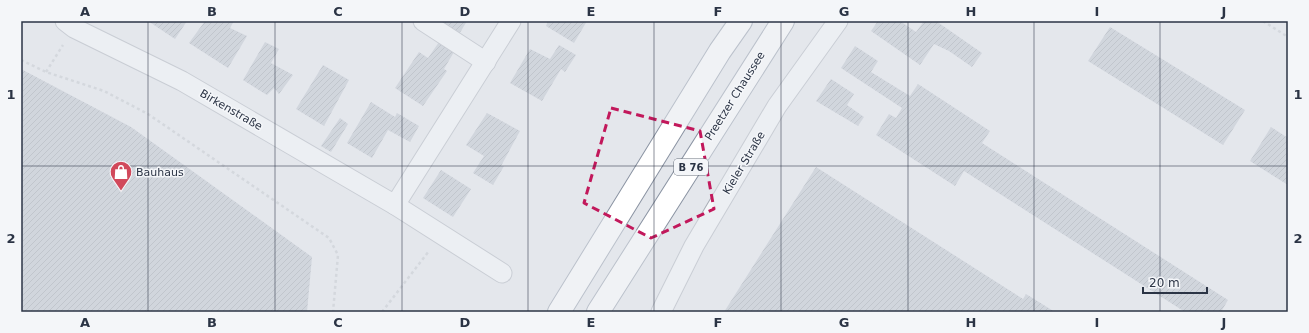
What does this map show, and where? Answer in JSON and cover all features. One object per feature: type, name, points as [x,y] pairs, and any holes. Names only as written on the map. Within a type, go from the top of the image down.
[{"type":"highway","points":[[720,51],[733,21]]},
{"type":"highway","points":[[559,312],[720,51],[741,21]]},
{"type":"highway","name":"Preetzer Chaussee","points":[[598,312],[783,21]]},
{"type":"street","points":[[423,21],[486,62]]},
{"type":"street","points":[[395,205],[511,21]]},
{"type":"street","name":"Kieler Straße","points":[[661,312],[694,246],[777,106],[838,21]]},
{"type":"street","name":"Birkenstraße","points":[[70,24],[182,81],[395,205],[502,273]]},
{"type":"path","points":[[1263,21],[1288,37]]},
{"type":"path","points":[[46,72],[70,24]]},
{"type":"path","points":[[21,60],[46,72],[104,91],[148,114],[329,238],[338,255],[333,312]]},
{"type":"path","points":[[382,312],[442,235]]},
{"type":"highlighted area","points":[[611,108],[700,131],[714,209],[651,238],[584,203]]},
{"type":"building","points":[[148,21],[187,21],[175,39]]},
{"type":"building","points":[[205,21],[234,21],[230,28],[247,36],[228,68],[189,43]]},
{"type":"building","points":[[433,21],[467,21],[458,36]]},
{"type":"building","points":[[548,21],[587,21],[574,43],[546,26]]},
{"type":"building","points":[[878,21],[900,21],[916,32],[924,21],[936,21],[982,53],[972,67],[949,51],[934,44],[920,65],[871,31]]},
{"type":"building","points":[[1110,27],[1245,110],[1223,145],[1088,61]]},
{"type":"building","points":[[265,42],[279,49],[271,63],[293,75],[279,94],[274,88],[267,95],[243,80]]},
{"type":"building","points":[[439,42],[454,52],[444,69],[447,71],[423,106],[395,88],[419,52],[428,58]]},
{"type":"building","points":[[559,45],[576,55],[565,72],[561,69],[542,101],[510,83],[530,49],[550,59]]},
{"type":"building","points":[[855,46],[878,61],[871,72],[910,96],[918,84],[990,131],[982,143],[1228,300],[1221,312],[1185,312],[964,171],[955,186],[876,135],[889,114],[896,118],[902,108],[841,68]]},
{"type":"building","points":[[323,65],[349,80],[324,126],[296,109]]},
{"type":"building","name":"Bauhaus","points":[[21,69],[131,127],[312,257],[307,312],[21,312]]},
{"type":"building","points":[[831,79],[854,94],[847,105],[864,117],[858,126],[816,101]]},
{"type":"building","points":[[371,102],[395,117],[397,113],[419,126],[410,142],[388,130],[372,158],[347,143]]},
{"type":"building","points":[[487,113],[520,131],[501,166],[504,166],[493,185],[473,173],[484,156],[466,145]]},
{"type":"building","points":[[340,118],[348,124],[331,152],[321,146]]},
{"type":"building","points":[[1271,127],[1288,138],[1288,185],[1250,161]]},
{"type":"building","points":[[816,167],[1023,299],[1026,294],[1055,312],[724,312]]},
{"type":"building","points":[[441,170],[471,189],[453,217],[423,198]]},
{"type":"place","name":"Bauhaus","points":[[121,192]]}]
